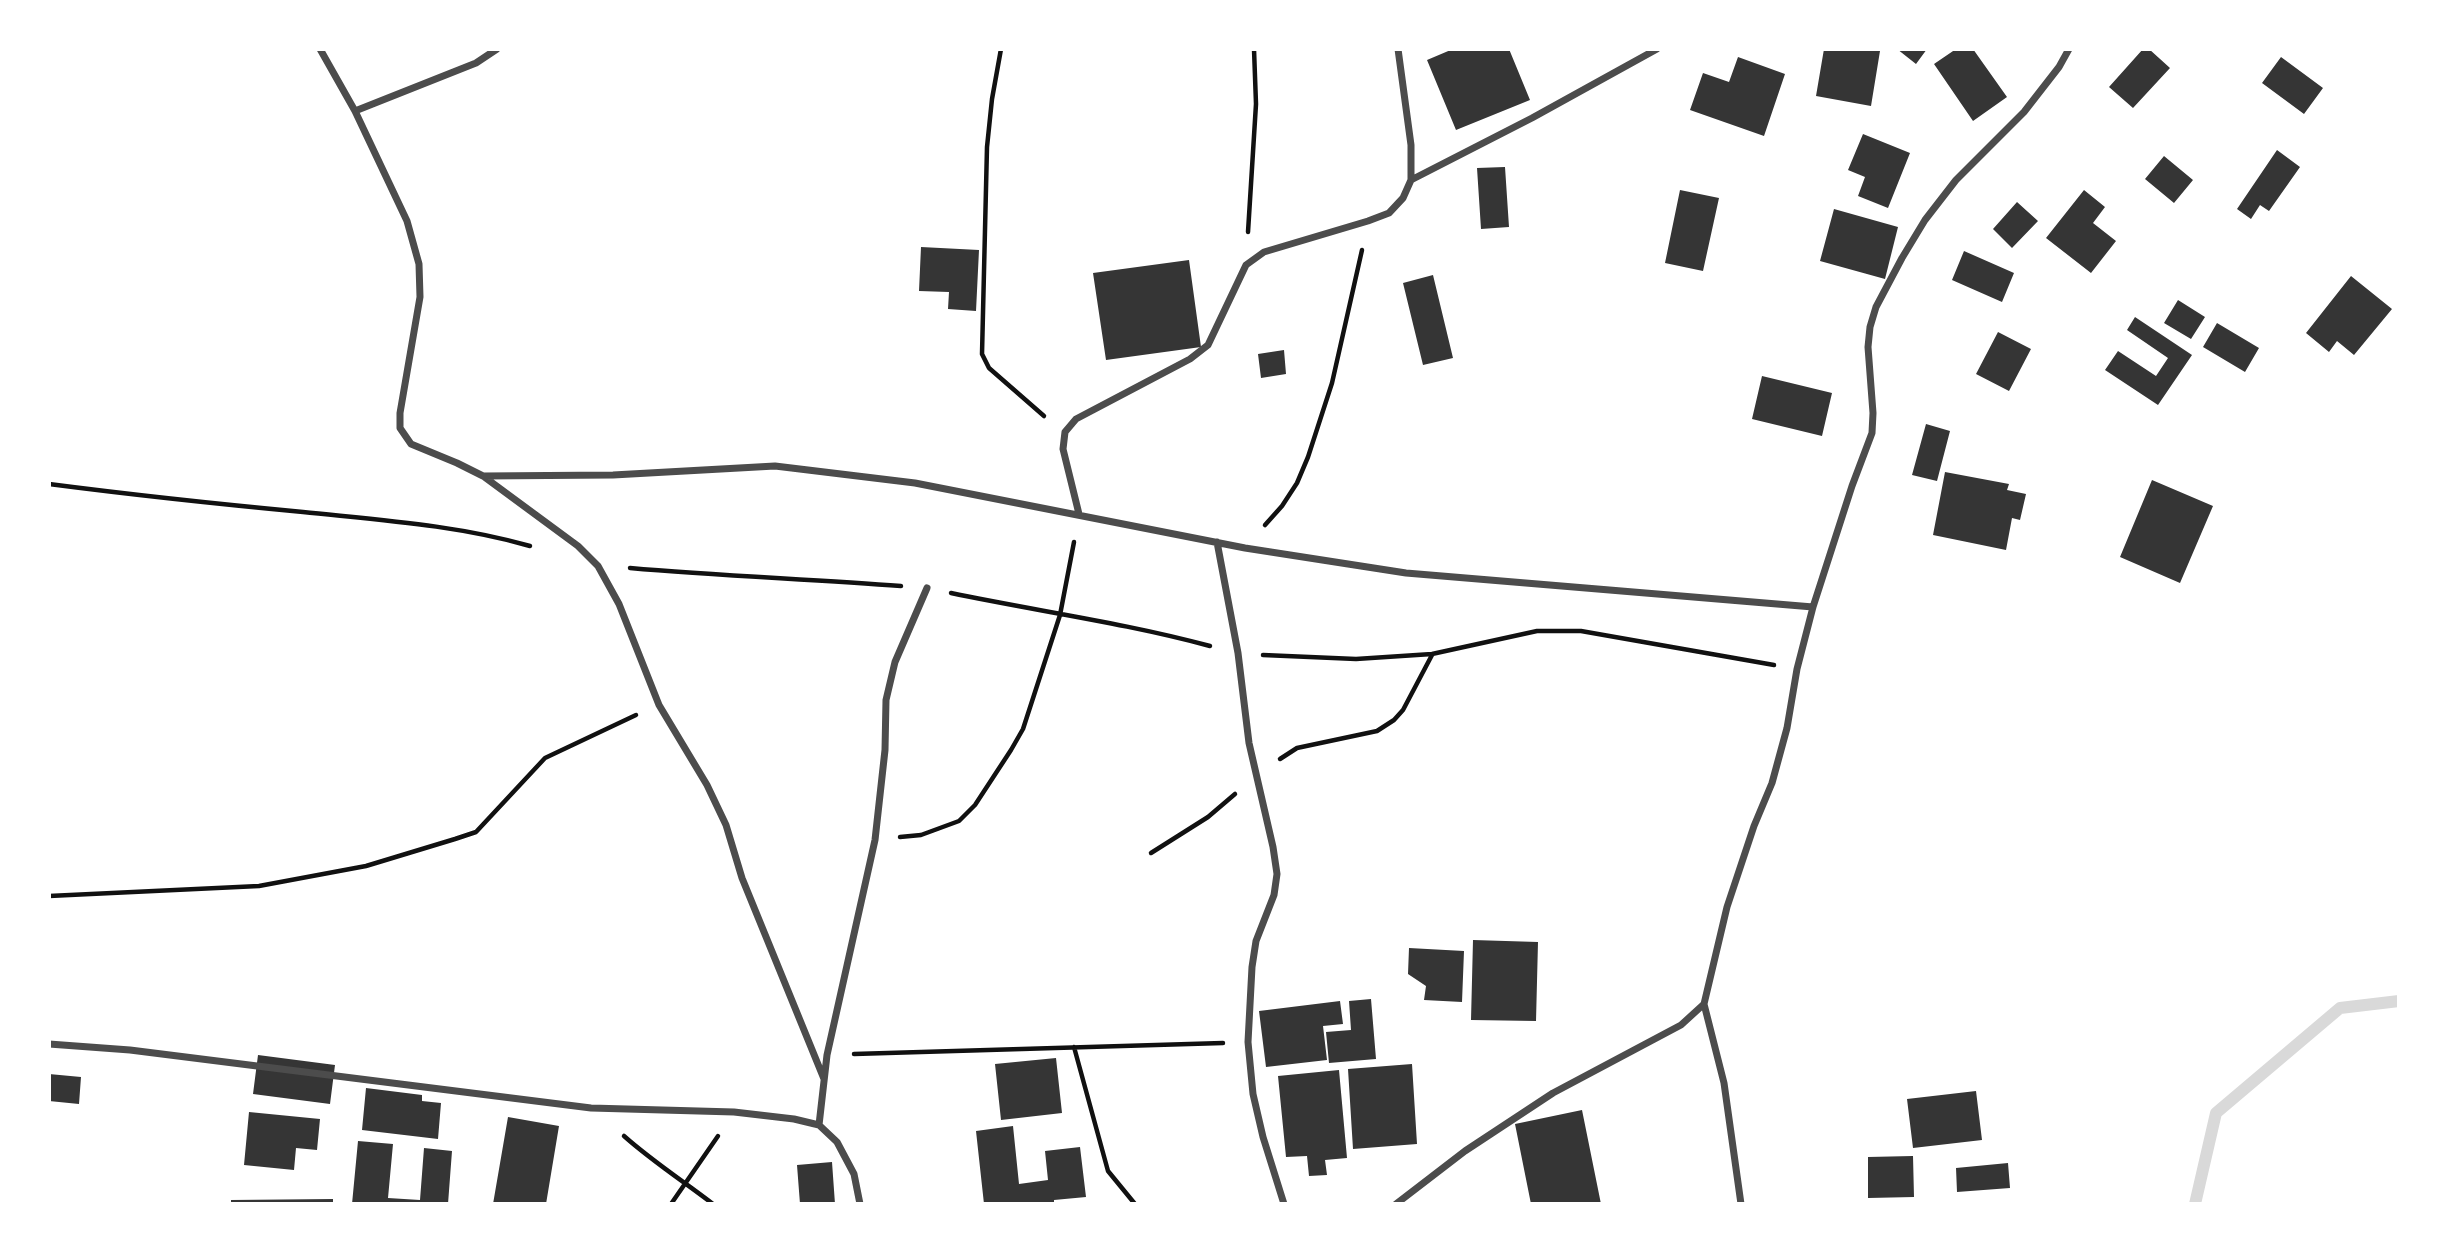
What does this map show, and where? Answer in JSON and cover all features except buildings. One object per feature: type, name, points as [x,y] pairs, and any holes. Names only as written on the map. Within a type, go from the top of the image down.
[{"type":"street","points":[[320,49],[355,111],[407,221],[419,264],[420,297],[400,413],[400,428],[411,444],[483,476],[578,546],[598,566],[619,604],[659,705],[707,785],[726,825],[741,878],[824,1080]]},
{"type":"street","points":[[355,111],[476,63],[497,49]]},
{"type":"street","points":[[1079,514],[1063,449],[1065,432],[1076,419],[1190,359],[1208,345],[1246,265],[1264,252],[1389,213],[1403,198],[1411,180],[1411,145],[1398,49]]},
{"type":"street","points":[[1411,180],[1532,118],[1657,49]]},
{"type":"street","points":[[1741,1204],[1724,1083],[1704,1004],[1727,907],[1778,761],[1813,607],[1872,433],[1868,347],[1875,307],[1925,220],[1956,180],[2024,112],[2059,67],[2069,49]]},
{"type":"street","points":[[483,476],[613,475],[775,466],[915,483],[1245,548],[1406,573],[1813,607]]},
{"type":"street","points":[[1217,542],[1238,653],[1242,699],[1255,775],[1277,874],[1274,895],[1256,940],[1248,1042],[1253,1094],[1284,1204]]},
{"type":"street","points":[[818,1125],[827,1055],[874,840],[885,750],[886,700],[895,662],[927,588]]},
{"type":"street","points":[[1396,1204],[1465,1151],[1553,1093],[1681,1025],[1704,1004]]},
{"type":"street","points":[[49,1044],[130,1050],[591,1108],[734,1112],[794,1119],[818,1125],[837,1142],[854,1174],[860,1204]]},
{"type":"path","points":[[1001,49],[987,147],[982,354],[989,368],[1065,432]]},
{"type":"path","points":[[1246,265],[1254,137],[1254,49]]},
{"type":"path","points":[[1245,548],[1282,506],[1297,483],[1308,457],[1332,383],[1368,221]]},
{"type":"path","points":[[874,840],[921,835],[959,821],[975,805],[1011,750],[1023,729],[1060,615],[1079,514]]},
{"type":"path","points":[[1151,853],[1208,817],[1255,775],[1297,748],[1377,731],[1394,720],[1403,710],[1432,654]]},
{"type":"path","points":[[49,895],[259,886],[366,866],[455,839],[476,832],[545,758],[659,705]]},
{"type":"path","points":[[827,1055],[1248,1042]]},
{"type":"path","points":[[1074,1047],[1108,1171],[1135,1204]]},
{"type":"path","points":[[591,1108],[648,1158],[686,1182],[713,1204]]},
{"type":"path","points":[[671,1204],[734,1112]]},
{"type":"waterway","points":[[2195,1204],[2216,1113],[2340,1008],[2399,1001]]}]
